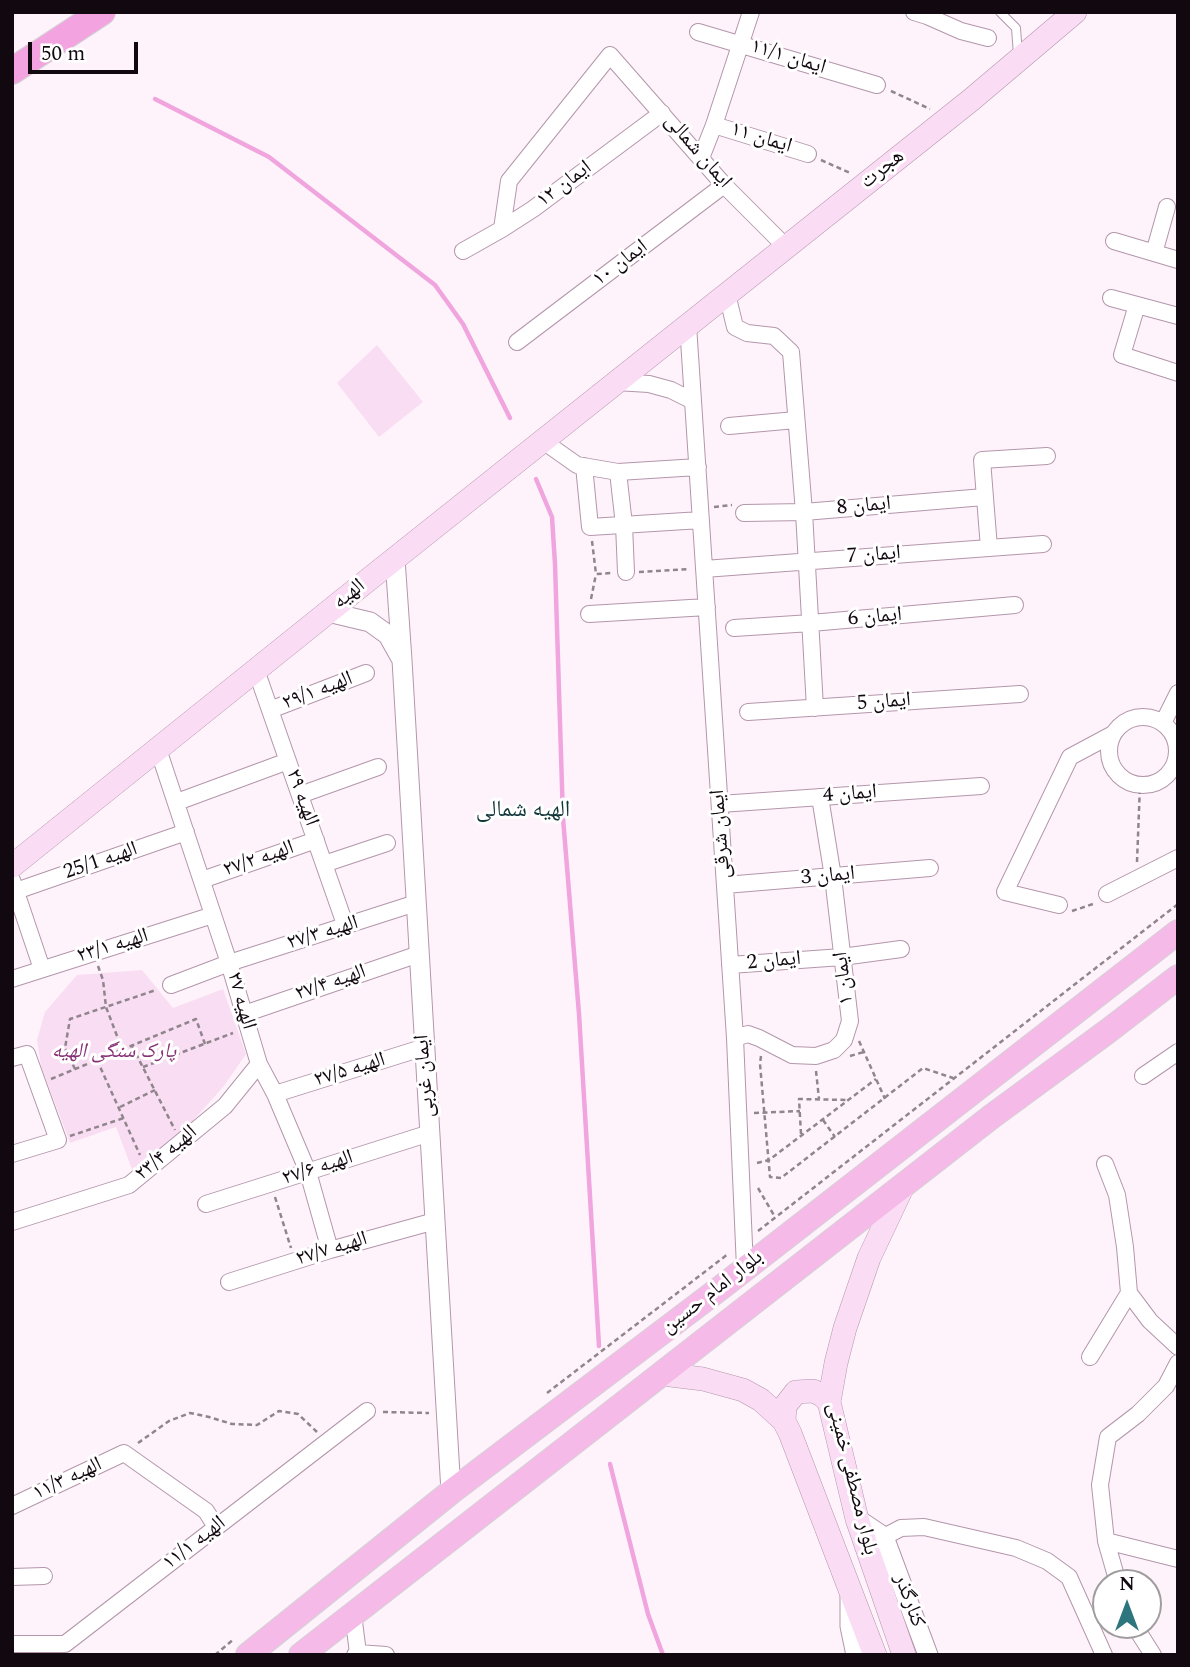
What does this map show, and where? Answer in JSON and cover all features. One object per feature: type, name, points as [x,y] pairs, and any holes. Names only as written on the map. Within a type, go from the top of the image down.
[{"type":"highway","points":[[12,71],[102,12]]},
{"type":"main road","name":"هجرت","points":[[688,325],[1018,60],[1068,14]]},
{"type":"main road","name":"الهیه","points":[[12,866],[688,325]]},
{"type":"main road","name":"بلوار امام حسین","points":[[242,1646],[451,1492],[745,1268],[1178,932]]},
{"type":"main road","name":"بلوار امام حسین","points":[[301,1655],[991,1117],[1178,977]]},
{"type":"main road","name":"بلوار مصطفی خمینی","points":[[903,1186],[866,1268],[836,1363],[829,1402],[857,1519],[904,1655]]},
{"type":"main road","name":"بلوار مصطفی خمینی","points":[[662,1374],[703,1379],[743,1390],[761,1400],[784,1421],[875,1655]]},
{"type":"main road","points":[[784,1421],[785,1406],[796,1392],[813,1391],[829,1402]]},
{"type":"street","points":[[701,158],[751,12]]},
{"type":"street","points":[[914,12],[961,32],[988,38]]},
{"type":"street","name":"ایمان ۱۱/۱","points":[[698,32],[877,85]]},
{"type":"street","name":"ایمان شمالی","points":[[502,229],[509,181],[610,55],[724,185],[786,247]]},
{"type":"street","name":"ایمان ۱۲","points":[[463,251],[533,209],[662,113]]},
{"type":"street","name":"ایمان ۱۱","points":[[714,125],[808,154]]},
{"type":"street","name":"ایمان ۱۰","points":[[517,342],[724,185]]},
{"type":"street","points":[[1154,253],[1167,207]]},
{"type":"street","points":[[1114,241],[1178,260]]},
{"type":"street","points":[[727,294],[735,327],[747,333],[774,336],[791,352],[804,512],[815,708]]},
{"type":"street","points":[[1111,298],[1178,316]]},
{"type":"street","points":[[1137,305],[1122,355],[1178,373]]},
{"type":"street","name":"ایمان شرقی","points":[[688,325],[735,1038],[745,1268]]},
{"type":"street","points":[[616,382],[649,384],[671,390],[693,401]]},
{"type":"street","points":[[729,426],[796,419]]},
{"type":"street","points":[[543,440],[577,464],[618,472],[698,467]]},
{"type":"street","points":[[989,548],[982,460],[1047,456]]},
{"type":"street","points":[[584,466],[590,527],[701,514]]},
{"type":"street","points":[[618,472],[626,572]]},
{"type":"street","name":"ایمان 8","points":[[744,513],[804,512],[984,497]]},
{"type":"street","name":"ایمان 7","points":[[705,569],[1043,544]]},
{"type":"street","name":"ایمان غربی","points":[[395,559],[451,1492]]},
{"type":"street","name":"ایمان 6","points":[[734,628],[1015,605]]},
{"type":"street","points":[[589,614],[707,607]]},
{"type":"street","points":[[328,612],[370,622],[388,635],[402,660]]},
{"type":"street","name":"الهیه ۲۹","points":[[256,670],[346,927]]},
{"type":"street","name":"الهیه ۲۹/۱","points":[[270,710],[366,673]]},
{"type":"street","name":"ایمان 5","points":[[748,712],[1020,694]]},
{"type":"street","points":[[1163,723],[1176,702]]},
{"type":"street","points":[[1059,905],[1005,892],[1070,757],[1113,734],[1130,719],[1142,717],[1153,718],[1171,731],[1176,741],[1175,762],[1162,780],[1140,785],[1129,782],[1113,767],[1109,756],[1113,734]]},
{"type":"street","name":"الهیه ۲۷","points":[[158,749],[259,1063],[275,1094],[307,1172],[330,1250]]},
{"type":"street","points":[[177,802],[288,761]]},
{"type":"street","points":[[300,795],[378,767]]},
{"type":"street","name":"ایمان 4","points":[[720,804],[981,786]]},
{"type":"street","name":"ایمان ۱","points":[[735,1038],[748,1034],[792,1055],[816,1056],[834,1049],[844,1040],[850,1021],[833,877],[820,797]]},
{"type":"street","name":"الهیه 25/1","points":[[14,886],[186,832]]},
{"type":"street","name":"الهیه ۲۷/۲","points":[[202,880],[316,840]]},
{"type":"street","points":[[324,864],[387,843]]},
{"type":"street","points":[[1107,894],[1178,858]]},
{"type":"street","name":"ایمان 3","points":[[725,885],[930,868]]},
{"type":"street","points":[[14,886],[41,969]]},
{"type":"street","name":"الهیه ۲۷/۳","points":[[172,985],[229,963],[416,904]]},
{"type":"street","name":"الهیه ۲۳/۱","points":[[12,979],[213,915]]},
{"type":"street","name":"ایمان 2","points":[[730,965],[901,950]]},
{"type":"street","name":"الهیه ۲۷/۴","points":[[244,1014],[419,954]]},
{"type":"street","name":"الهیه ۲۷/۵","points":[[275,1094],[425,1047]]},
{"type":"street","points":[[1143,1076],[1178,1052]]},
{"type":"street","points":[[12,1058],[27,1054],[58,1140],[12,1154]]},
{"type":"street","name":"الهیه ۲۳/۴","points":[[12,1222],[129,1185],[225,1106],[259,1063]]},
{"type":"street","name":"الهیه ۲۷/۶","points":[[206,1205],[430,1133]]},
{"type":"street","points":[[1105,1164],[1117,1195],[1129,1293],[1150,1321],[1178,1347]]},
{"type":"street","name":"الهیه ۲۷/۷","points":[[229,1282],[435,1221]]},
{"type":"street","points":[[1090,1357],[1129,1293]]},
{"type":"street","points":[[1114,1569],[1106,1541],[1100,1485],[1108,1437],[1138,1414],[1166,1386],[1178,1363]]},
{"type":"street","name":"الهیه ۱۱/۱","points":[[12,1644],[65,1644],[367,1411]]},
{"type":"street","points":[[124,1453],[206,1511],[216,1527]]},
{"type":"street","name":"الهیه ۱۱/۳","points":[[12,1506],[124,1453]]},
{"type":"street","points":[[857,1519],[884,1537],[901,1528],[924,1527],[1016,1548],[1046,1561],[1069,1577],[1104,1655]]},
{"type":"street","name":"کنارگذر","points":[[884,1537],[928,1655]]},
{"type":"street","points":[[1106,1541],[1178,1559]]},
{"type":"street","points":[[12,1577],[44,1576]]},
{"type":"street","points":[[850,1589],[850,1626],[856,1655]]},
{"type":"street","points":[[353,1614],[357,1654],[386,1655]]},
{"type":"street","points":[[1143,1639],[1153,1655]]},
{"type":"lane","points":[[1000,12],[1016,28],[1018,60]]},
{"type":"path","points":[[877,85],[948,117]]},
{"type":"path","points":[[808,154],[869,181]]},
{"type":"path","points":[[701,514],[734,505],[744,513]]},
{"type":"path","points":[[589,614],[596,574]]},
{"type":"path","points":[[1136,880],[1140,785]]},
{"type":"path","points":[[1059,905],[1068,912],[1098,902],[1107,894]]},
{"type":"path","points":[[540,1398],[1178,904]]},
{"type":"path","points":[[92,953],[103,980],[106,1007],[123,1050]]},
{"type":"path","points":[[75,1069],[65,1048],[70,1019],[172,985]]},
{"type":"path","points":[[38,1084],[196,1020],[205,1044]]},
{"type":"path","points":[[850,1021],[885,1099]]},
{"type":"path","points":[[144,1068],[233,1033]]},
{"type":"path","points":[[132,1046],[181,1142]]},
{"type":"path","points":[[762,1050],[770,1177],[781,1178],[923,1068],[953,1078]]},
{"type":"path","points":[[844,1059],[864,1052]]},
{"type":"path","points":[[97,1060],[147,1170]]},
{"type":"path","points":[[815,1065],[819,1100]]},
{"type":"path","points":[[741,1166],[769,1160],[876,1079]]},
{"type":"path","points":[[119,1107],[155,1090]]},
{"type":"path","points":[[801,1136],[799,1099],[849,1100]]},
{"type":"path","points":[[738,1113],[800,1111]]},
{"type":"path","points":[[58,1140],[124,1118]]},
{"type":"path","points":[[823,1119],[835,1137]]},
{"type":"path","points":[[270,1184],[296,1261]]},
{"type":"path","points":[[757,1187],[775,1217]]},
{"type":"path","points":[[124,1453],[169,1421],[190,1413],[232,1424],[257,1425],[279,1411],[298,1414],[327,1441]]},
{"type":"path","points":[[367,1411],[446,1414]]},
{"type":"path","points":[[215,1655],[242,1646]]},
{"type":"green space","points":[[377,345],[423,402],[379,437],[337,383]]},
{"type":"green space","name":"پارک سنگی الهیه","points":[[142,970],[173,1008],[223,989],[246,1054],[224,1086],[173,1143],[133,1172],[116,1127],[70,1143],[41,1066],[37,1040],[45,1012],[77,975]]},
{"type":"waterway","points":[[155,99],[269,157],[435,285],[463,324],[510,418]]},
{"type":"waterway","points":[[536,479],[552,517],[563,818],[579,1014],[599,1346]]},
{"type":"waterway","points":[[610,1464],[648,1614],[663,1655]]},
{"type":"district","name":"الهیه شمالی","points":[[523,811]]}]
